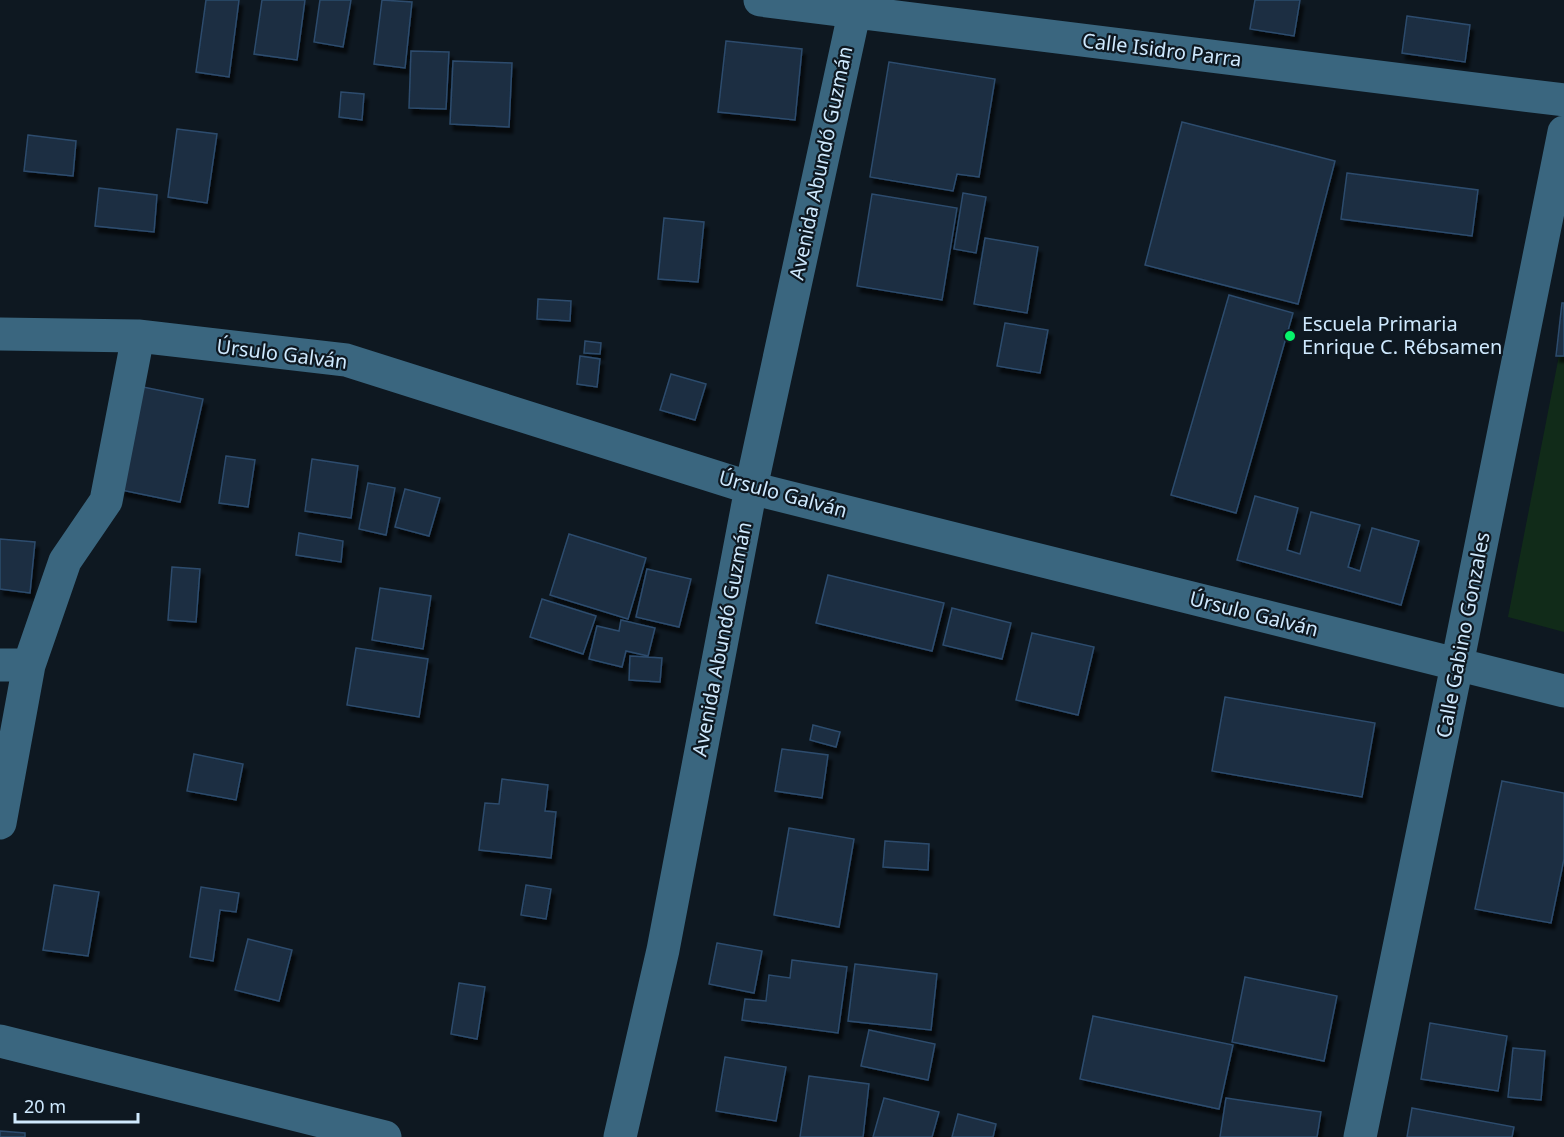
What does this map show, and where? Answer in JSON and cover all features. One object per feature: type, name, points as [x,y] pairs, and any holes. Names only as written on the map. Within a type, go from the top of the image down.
[{"type":"street","name":"Calle Isidro Parra","points":[[760,0],[856,6],[1564,100]]},
{"type":"street","name":"Avenida Abundó Guzmán","points":[[620,1137],[663,950],[751,488],[856,6]]},
{"type":"street","name":"Calle Gabino Gonzales","points":[[1360,1137],[1564,132]]},
{"type":"street","name":"Úrsulo Galván","points":[[0,334],[138,336],[346,360],[751,488],[1564,691]]},
{"type":"street","points":[[0,823],[15,665],[65,561],[106,501],[138,336]]},
{"type":"street","points":[[0,1041],[385,1137]]},
{"type":"green space","points":[[1564,330],[1564,632],[1508,617]]},
{"type":"building","points":[[206,0],[239,0],[229,77],[196,72]]},
{"type":"building","points":[[262,0],[305,0],[297,60],[254,54]]},
{"type":"building","points":[[320,0],[351,0],[343,47],[314,42]]},
{"type":"building","points":[[382,0],[412,2],[405,68],[374,64]]},
{"type":"building","points":[[1255,0],[1300,0],[1294,36],[1250,29]]},
{"type":"building","points":[[1407,16],[1470,25],[1465,62],[1402,53]]},
{"type":"building","points":[[726,41],[802,49],[795,120],[718,112]]},
{"type":"building","points":[[411,51],[449,52],[446,109],[409,108]]},
{"type":"building","points":[[453,61],[512,63],[509,127],[450,124]]},
{"type":"building","points":[[889,62],[995,79],[979,177],[957,174],[953,191],[870,177]]},
{"type":"building","points":[[341,92],[364,94],[362,120],[339,117]]},
{"type":"building","points":[[1182,122],[1335,161],[1298,304],[1145,265]]},
{"type":"building","points":[[177,129],[217,134],[207,203],[168,197]]},
{"type":"building","points":[[28,135],[76,141],[73,176],[24,171]]},
{"type":"building","points":[[1347,173],[1478,190],[1472,236],[1341,219]]},
{"type":"building","points":[[99,188],[157,195],[154,232],[95,226]]},
{"type":"building","points":[[963,193],[986,197],[976,253],[954,249]]},
{"type":"building","points":[[872,194],[957,208],[942,300],[857,286]]},
{"type":"building","points":[[664,218],[704,222],[698,282],[658,279]]},
{"type":"building","points":[[985,238],[1038,247],[1027,313],[974,304]]},
{"type":"building","points":[[1229,295],[1293,313],[1236,513],[1171,495]]},
{"type":"building","points":[[538,299],[571,301],[570,321],[537,319]]},
{"type":"building","points":[[1562,303],[1564,303],[1564,356],[1556,356]]},
{"type":"building","points":[[1005,323],[1048,330],[1040,373],[997,366]]},
{"type":"building","points":[[585,341],[601,343],[600,354],[584,353]]},
{"type":"building","points":[[580,356],[600,359],[597,387],[577,384]]},
{"type":"building","points":[[671,374],[706,384],[695,420],[660,410]]},
{"type":"building","points":[[143,387],[203,399],[180,502],[121,490]]},
{"type":"building","points":[[226,456],[255,460],[248,507],[219,503]]},
{"type":"building","points":[[312,459],[358,466],[351,518],[305,511]]},
{"type":"building","points":[[368,483],[395,488],[386,535],[359,529]]},
{"type":"building","points":[[405,489],[440,498],[429,536],[395,527]]},
{"type":"building","points":[[1255,496],[1298,508],[1287,550],[1300,554],[1311,512],[1360,525],[1348,567],[1360,571],[1372,528],[1419,541],[1401,605],[1237,560]]},
{"type":"building","points":[[299,533],[343,541],[341,562],[296,555]]},
{"type":"building","points":[[569,534],[646,558],[628,619],[550,595]]},
{"type":"building","points":[[0,539],[35,542],[30,593],[0,589]]},
{"type":"building","points":[[172,567],[200,569],[196,622],[168,620]]},
{"type":"building","points":[[647,569],[691,579],[679,627],[636,617]]},
{"type":"building","points":[[828,575],[944,603],[932,651],[816,623]]},
{"type":"building","points":[[380,588],[431,596],[423,649],[372,640]]},
{"type":"building","points":[[542,599],[596,616],[583,654],[530,637]]},
{"type":"building","points":[[952,608],[1011,623],[1002,659],[943,645]]},
{"type":"building","points":[[621,620],[655,628],[648,656],[626,651],[622,667],[589,659],[597,626],[619,631]]},
{"type":"building","points":[[1032,633],[1094,647],[1078,715],[1016,700]]},
{"type":"building","points":[[356,648],[428,659],[419,717],[347,705]]},
{"type":"building","points":[[630,656],[662,658],[660,682],[629,680]]},
{"type":"building","points":[[1225,697],[1375,723],[1362,797],[1212,771]]},
{"type":"building","points":[[813,725],[840,732],[836,747],[810,740]]},
{"type":"building","points":[[782,749],[828,755],[822,798],[775,791]]},
{"type":"building","points":[[194,754],[243,764],[236,800],[187,791]]},
{"type":"building","points":[[502,779],[548,785],[545,811],[556,812],[551,858],[479,850],[485,803],[499,804]]},
{"type":"building","points":[[1502,781],[1564,793],[1564,859],[1551,923],[1475,909]]},
{"type":"building","points":[[789,828],[854,839],[839,927],[774,915]]},
{"type":"building","points":[[885,841],[929,844],[928,870],[883,867]]},
{"type":"building","points":[[54,885],[99,892],[88,956],[43,950]]},
{"type":"building","points":[[526,885],[551,889],[546,919],[521,915]]},
{"type":"building","points":[[201,887],[239,893],[236,912],[220,910],[213,961],[190,957]]},
{"type":"building","points":[[248,939],[292,950],[279,1001],[235,990]]},
{"type":"building","points":[[717,943],[762,951],[754,993],[709,984]]},
{"type":"building","points":[[792,960],[847,967],[838,1033],[742,1020],[745,999],[766,1001],[769,975],[790,978]]},
{"type":"building","points":[[855,964],[937,974],[931,1030],[848,1021]]},
{"type":"building","points":[[1245,977],[1337,996],[1324,1061],[1232,1042]]},
{"type":"building","points":[[459,983],[485,987],[477,1039],[451,1034]]},
{"type":"building","points":[[1093,1016],[1233,1045],[1219,1109],[1080,1079]]},
{"type":"building","points":[[1430,1023],[1507,1036],[1498,1091],[1421,1079]]},
{"type":"building","points":[[869,1030],[935,1044],[928,1080],[861,1066]]},
{"type":"building","points":[[1513,1048],[1545,1051],[1541,1100],[1508,1097]]},
{"type":"building","points":[[725,1057],[786,1067],[776,1121],[716,1111]]},
{"type":"building","points":[[809,1076],[869,1084],[863,1137],[800,1137]]},
{"type":"building","points":[[884,1098],[939,1112],[932,1137],[873,1137]]},
{"type":"building","points":[[1226,1098],[1321,1112],[1317,1137],[1220,1137]]},
{"type":"building","points":[[1412,1108],[1514,1127],[1512,1137],[1407,1137]]},
{"type":"building","points":[[958,1114],[996,1124],[993,1137],[952,1137]]},
{"type":"building","points":[[0,1131],[25,1133],[25,1137],[0,1137]]},
{"type":"place","name":"Escuela Primaria Enrique C. Rébsamen","points":[[1290,336]]}]
